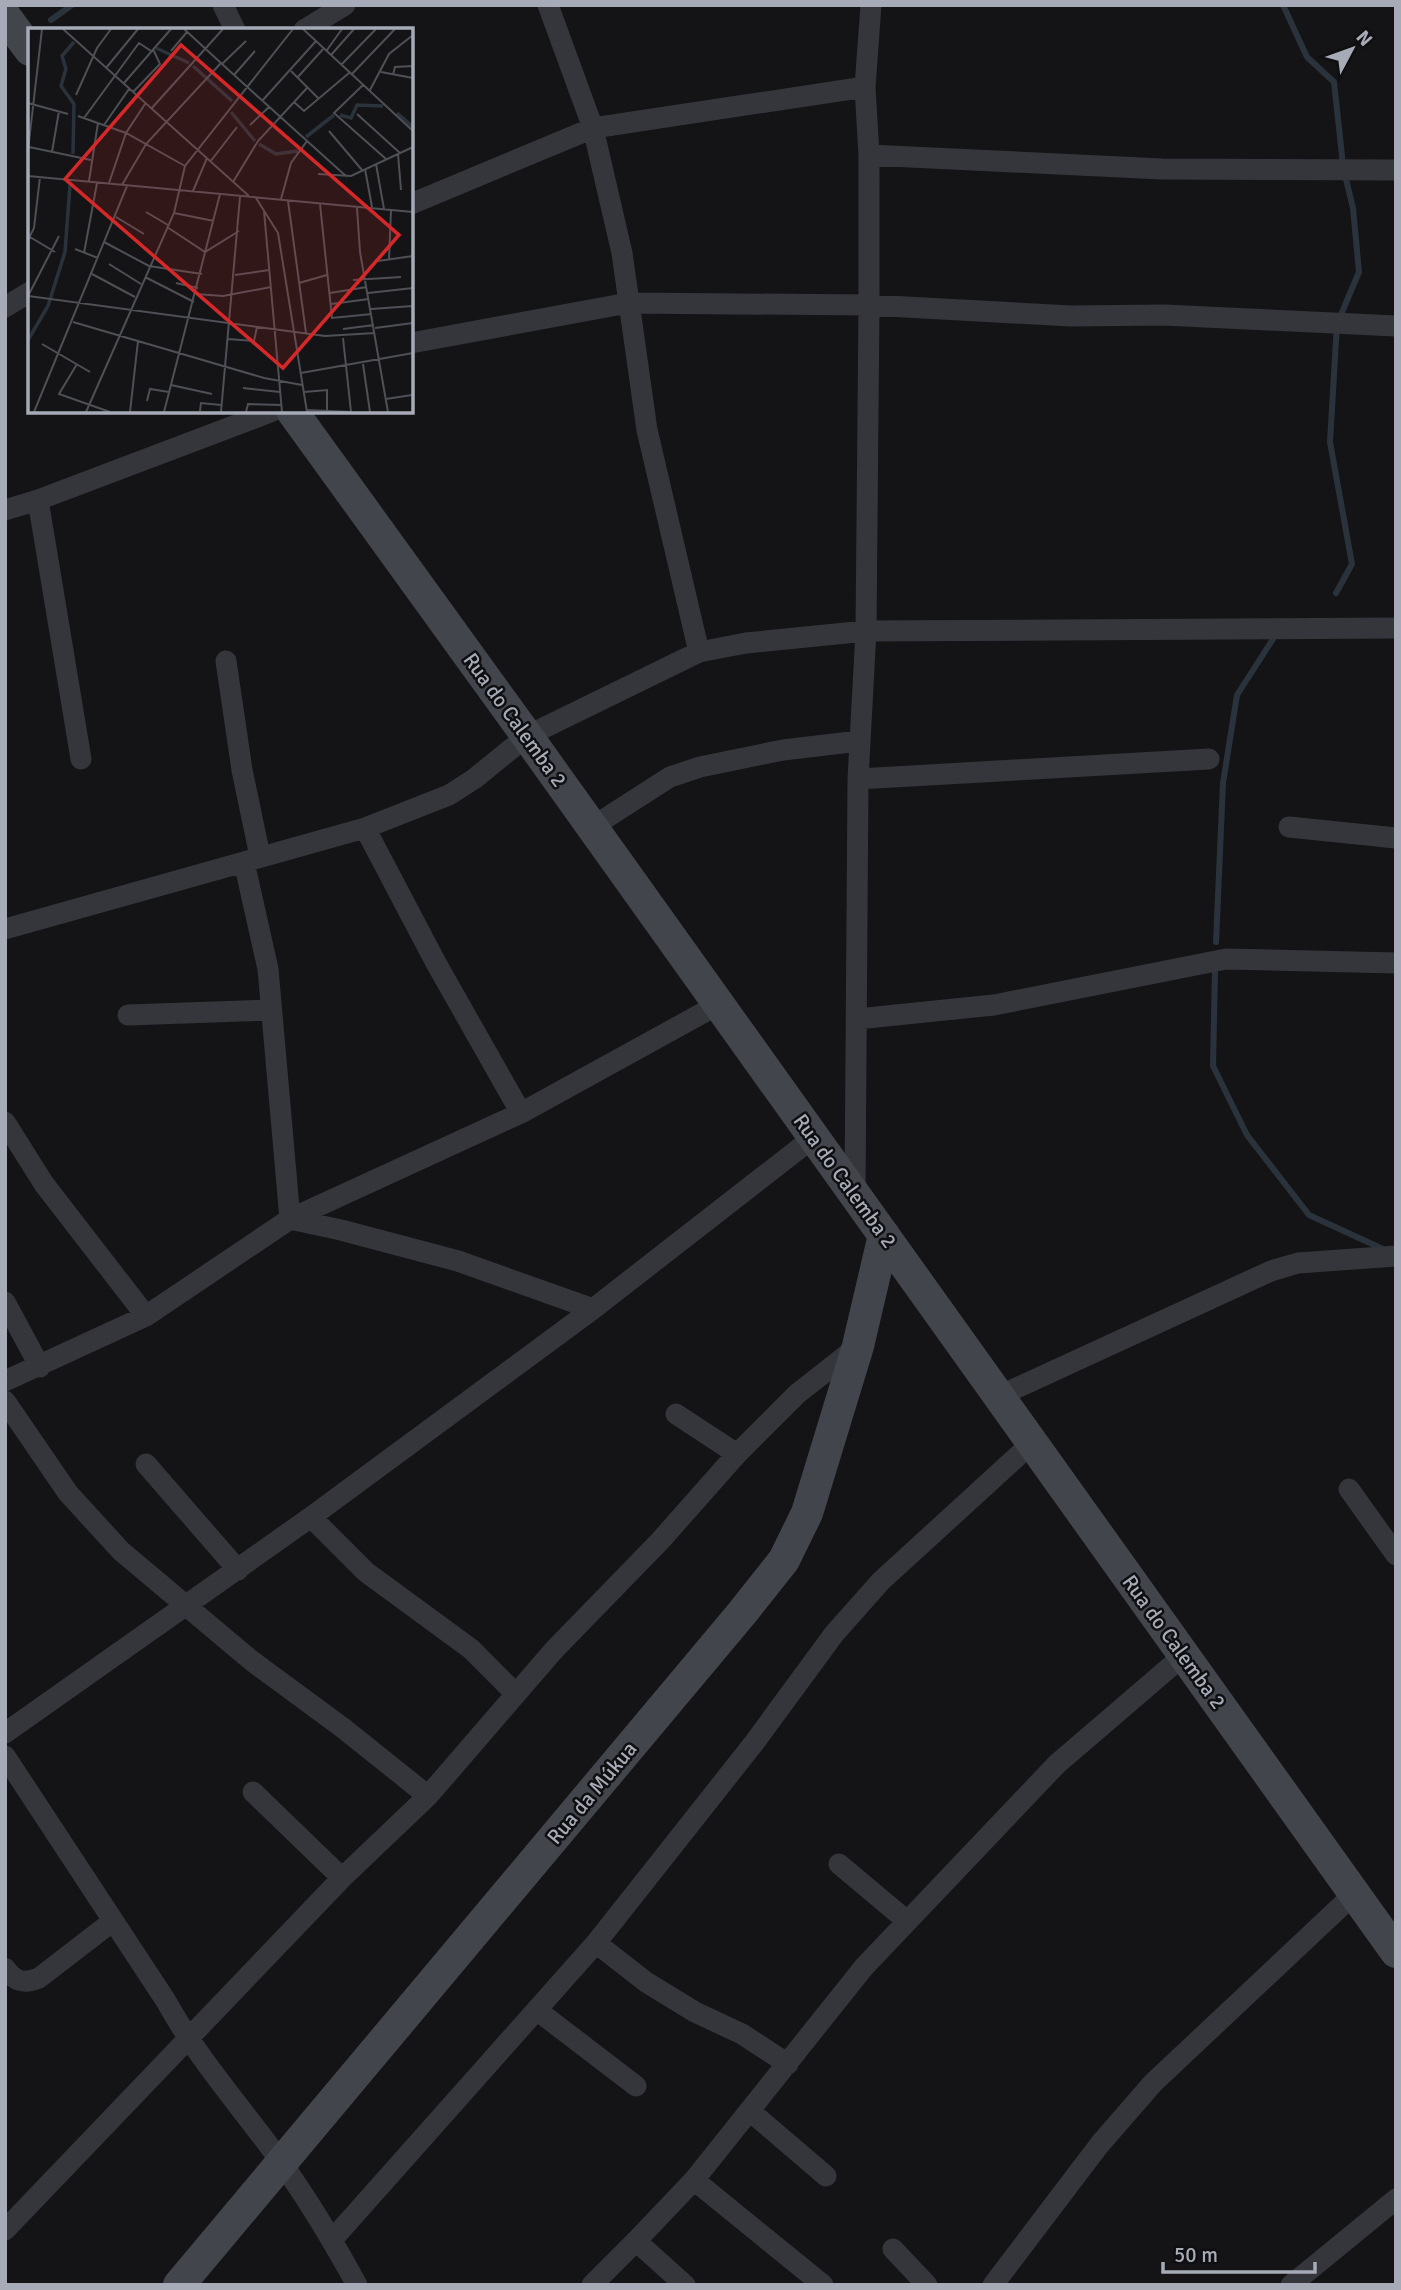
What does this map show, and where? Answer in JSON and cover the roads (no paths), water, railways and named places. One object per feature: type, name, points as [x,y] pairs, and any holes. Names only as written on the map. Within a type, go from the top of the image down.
[{"type":"main road","points":[[5,16],[28,47]]},
{"type":"main road","name":"Rua do Calemba 2","points":[[293,413],[1396,1952]]},
{"type":"main road","name":"Rua da Múkua","points":[[179,2285],[784,1560],[807,1513],[858,1346],[884,1235]]},
{"type":"street","points":[[223,5],[234,28]]},
{"type":"street","points":[[316,27],[345,5]]},
{"type":"street","points":[[548,5],[593,128],[622,253],[647,430],[699,652]]},
{"type":"street","points":[[855,1195],[858,779],[866,631],[869,305],[869,155],[865,87],[871,5]]},
{"type":"street","points":[[413,203],[593,128],[865,87]]},
{"type":"street","points":[[869,155],[1162,170],[1396,170]]},
{"type":"street","points":[[5,307],[28,293]]},
{"type":"street","points":[[413,343],[628,303],[869,305],[1071,316],[1164,315],[1396,326]]},
{"type":"street","points":[[5,510],[268,413]]},
{"type":"street","points":[[38,500],[81,759]]},
{"type":"street","points":[[5,929],[365,828],[449,795],[474,779],[527,736],[699,652],[746,643],[866,631],[1396,628]]},
{"type":"street","points":[[226,661],[268,969],[290,1219]]},
{"type":"street","points":[[592,827],[670,777],[700,767],[783,750],[859,741]]},
{"type":"street","points":[[858,779],[1209,760]]},
{"type":"street","points":[[1289,827],[1396,838]]},
{"type":"street","points":[[365,828],[436,963],[521,1113]]},
{"type":"street","points":[[857,1019],[994,1005],[1226,959],[1396,963]]},
{"type":"street","points":[[5,1381],[146,1316],[290,1219],[521,1113],[719,1004]]},
{"type":"street","points":[[128,1015],[271,1010]]},
{"type":"street","points":[[5,1122],[44,1184],[146,1316]]},
{"type":"street","points":[[5,1733],[311,1517],[593,1309],[814,1137]]},
{"type":"street","points":[[290,1219],[458,1261],[593,1309]]},
{"type":"street","points":[[999,1396],[1271,1271],[1298,1263],[1396,1256]]},
{"type":"street","points":[[5,1302],[40,1367]]},
{"type":"street","points":[[5,2230],[342,1878],[428,1796],[554,1650],[660,1541],[737,1454],[797,1394],[858,1346]]},
{"type":"street","points":[[5,1401],[68,1493],[100,1531],[184,1606],[252,1661],[343,1728],[428,1796]]},
{"type":"street","points":[[676,1415],[737,1454]]},
{"type":"street","points":[[332,2240],[596,1943],[754,1743],[834,1634],[881,1581],[1032,1443]]},
{"type":"street","points":[[146,1464],[238,1570]]},
{"type":"street","points":[[1349,1489],[1396,1555]]},
{"type":"street","points":[[311,1517],[366,1572],[471,1649],[516,1694]]},
{"type":"street","points":[[592,2285],[694,2180],[864,1967],[907,1921],[1057,1764],[1184,1655]]},
{"type":"street","points":[[5,1756],[166,2001],[188,2040],[282,2164],[332,2240],[357,2285]]},
{"type":"street","points":[[253,1791],[342,1878]]},
{"type":"street","points":[[839,1864],[907,1921]]},
{"type":"street","points":[[993,2285],[1100,2144],[1153,2083],[1354,1894]]},
{"type":"street","points":[[5,1968],[12,1978],[26,1983],[39,1978],[114,1921]]},
{"type":"street","points":[[596,1943],[646,1982],[695,2012],[742,2034],[788,2064]]},
{"type":"street","points":[[538,2011],[636,2086]]},
{"type":"street","points":[[750,2111],[826,2176]]},
{"type":"street","points":[[694,2180],[823,2285]]},
{"type":"street","points":[[1291,2285],[1396,2199]]},
{"type":"street","points":[[636,2241],[685,2285]]},
{"type":"street","points":[[893,2249],[928,2285]]},
{"type":"waterway","points":[[51,20],[72,5]]},
{"type":"waterway","points":[[1283,5],[1307,57],[1334,82],[1343,165]]},
{"type":"waterway","points":[[1336,593],[1352,564],[1330,442],[1337,324],[1359,272],[1353,208],[1345,175]]},
{"type":"waterway","points":[[1216,942],[1223,783],[1237,695],[1273,639]]},
{"type":"waterway","points":[[1215,971],[1213,1066],[1247,1135],[1309,1215],[1383,1249]]}]
